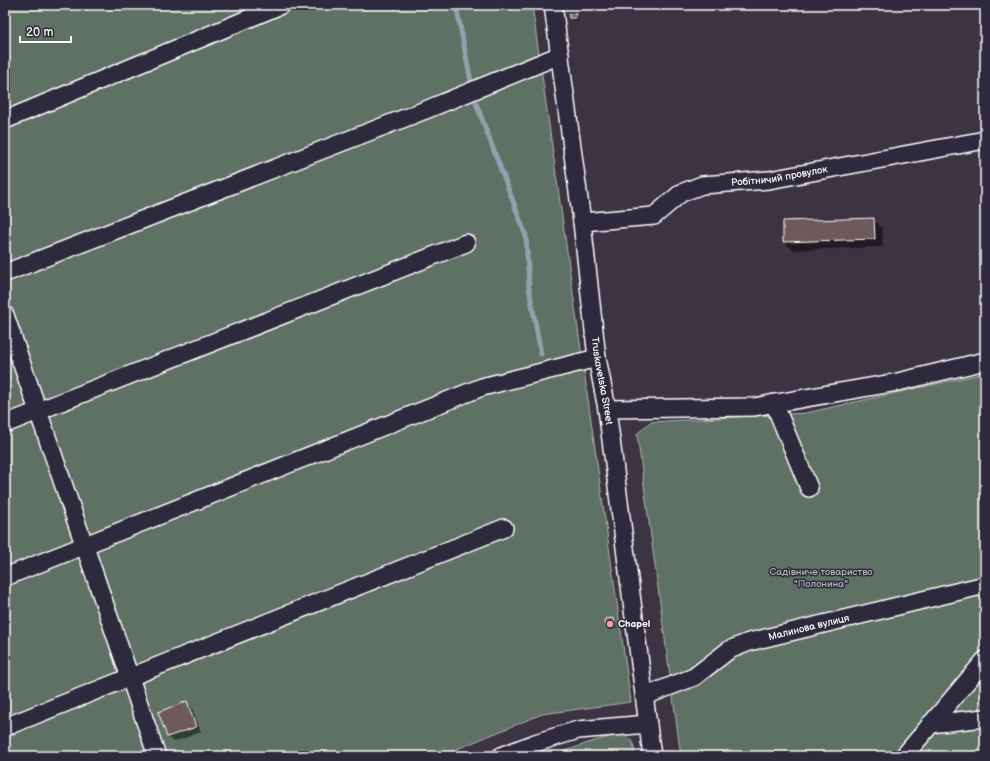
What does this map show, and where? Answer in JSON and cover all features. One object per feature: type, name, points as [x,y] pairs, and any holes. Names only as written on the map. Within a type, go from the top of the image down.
[{"type":"street","points":[[5,120],[281,5]]},
{"type":"street","name":"Truskavetska Street","points":[[553,5],[582,222],[598,358],[607,409],[652,756]]},
{"type":"street","points":[[5,273],[428,109],[560,55]]},
{"type":"street","name":"Робітничий провулок","points":[[582,222],[654,216],[681,193],[702,185],[769,180],[985,140]]},
{"type":"street","points":[[5,424],[466,243]]},
{"type":"street","points":[[5,315],[157,756]]},
{"type":"street","points":[[5,577],[482,387],[598,358]]},
{"type":"street","points":[[607,409],[754,407],[898,382],[985,361]]},
{"type":"street","points":[[774,403],[809,488]]},
{"type":"street","points":[[5,727],[504,528]]},
{"type":"street","name":"Малинова вулиця","points":[[645,696],[694,677],[729,650],[749,642],[985,585]]},
{"type":"street","points":[[904,756],[985,660]]},
{"type":"street","points":[[930,724],[985,718]]},
{"type":"street","points":[[501,756],[536,750],[578,730],[648,724]]},
{"type":"green space","points":[[5,5],[532,5],[631,702],[542,714],[440,756],[5,756]]},
{"type":"green space","name":"Садівниче товариство \"Полонина\"","points":[[985,373],[985,756],[681,756],[637,434],[650,422],[806,413]]},
{"type":"green space","points":[[621,733],[633,742],[635,756],[552,756],[585,744]]},
{"type":"building","points":[[569,14],[576,14],[576,18],[569,18]]},
{"type":"building","points":[[874,218],[875,239],[783,242],[783,221]]},
{"type":"building","name":"Chapel","points":[[614,618],[615,626],[606,627],[605,619]]},
{"type":"building","points":[[187,701],[196,727],[167,737],[158,712]]},
{"type":"waterway","points":[[456,5],[472,87]]},
{"type":"waterway","points":[[476,103],[526,236],[529,288],[541,354]]},
{"type":"place","name":"Chapel","points":[[610,624]]}]
